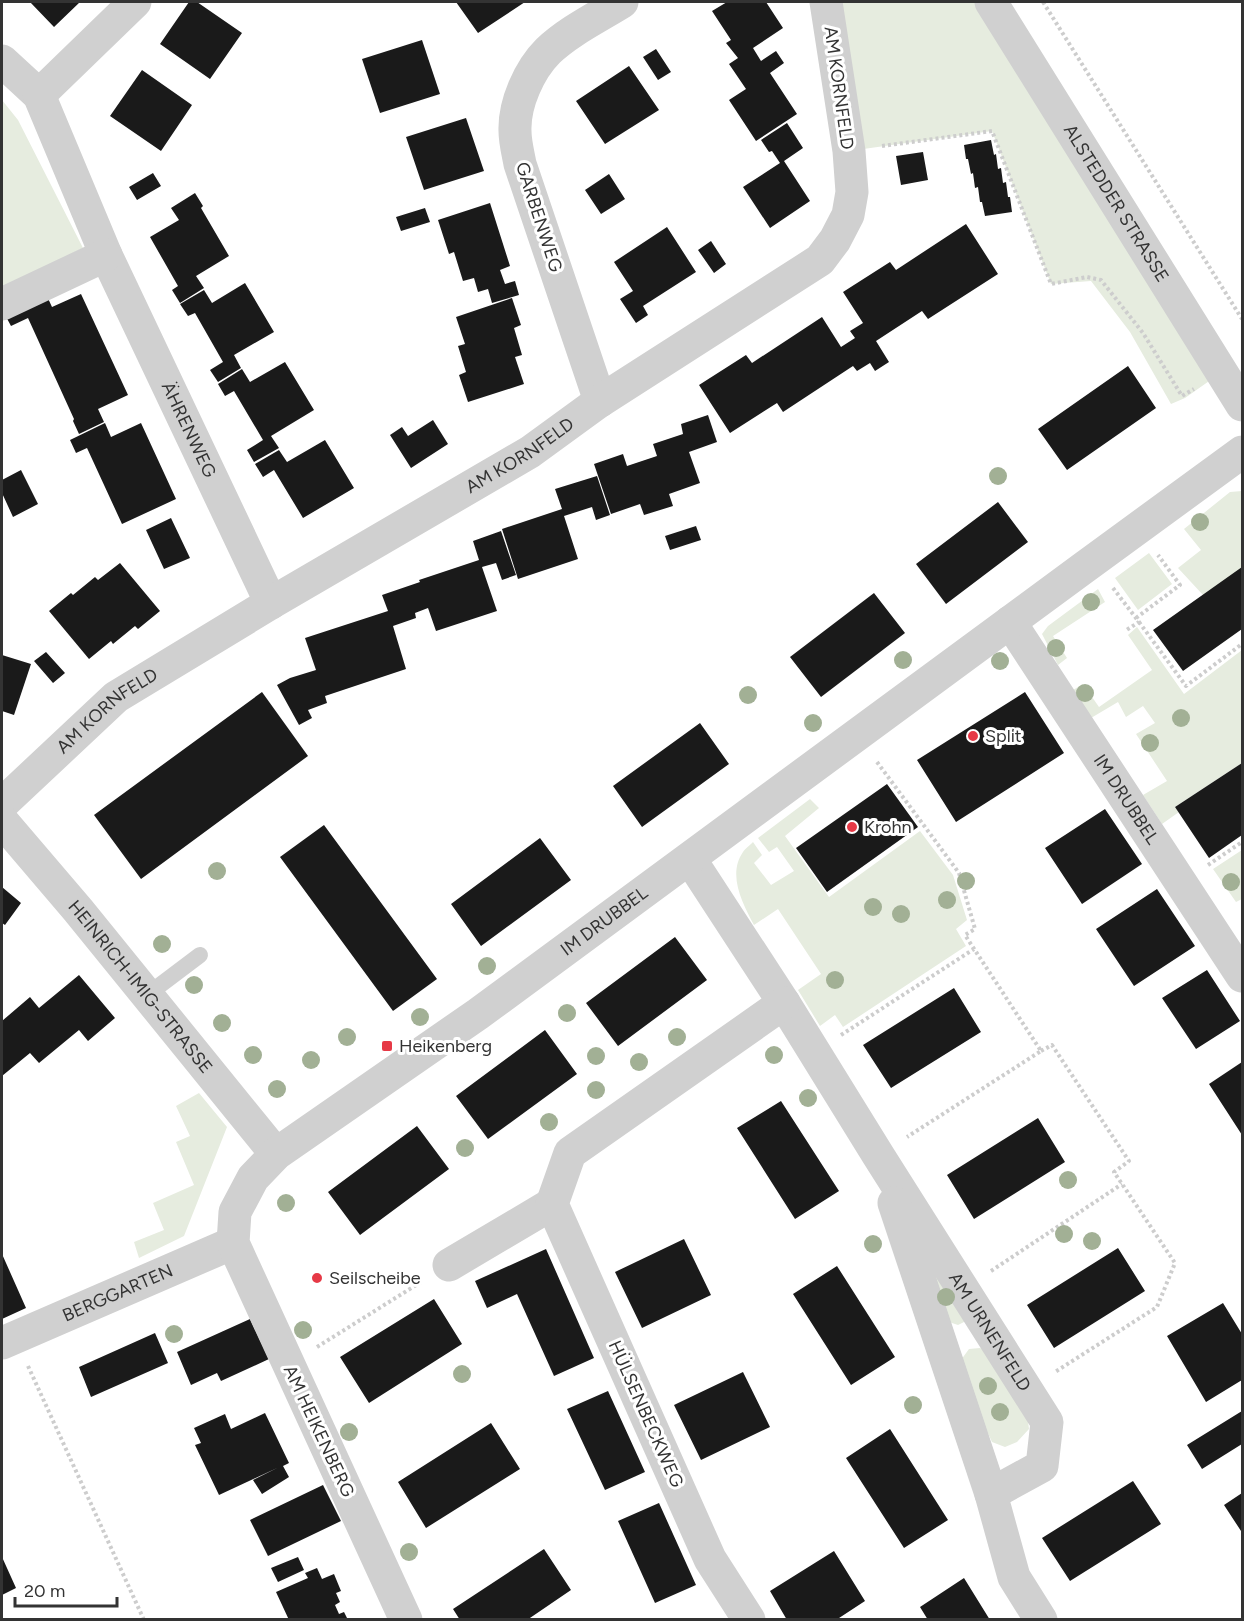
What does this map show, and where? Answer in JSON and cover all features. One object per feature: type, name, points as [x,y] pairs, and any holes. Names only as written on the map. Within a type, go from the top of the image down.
[{"type":"street","points":[[39,95],[135,2]]},
{"type":"street","name":"GARBENWEG","points":[[600,402],[520,164],[515,131],[519,100],[530,76],[547,52],[563,39],[622,2]]},
{"type":"street","name":"AM KORNFELD","points":[[2,804],[116,697],[271,603],[530,452],[600,402],[820,260],[835,240],[848,215],[852,192],[849,151],[826,2]]},
{"type":"street","name":"ALSTEDDER STRASSE","points":[[991,2],[1242,405]]},
{"type":"street","name":"ÄHRENWEG","points":[[2,61],[39,95],[106,255],[271,603]]},
{"type":"street","points":[[2,304],[106,255]]},
{"type":"street","name":"IM DRUBBEL","points":[[233,1243],[235,1212],[253,1178],[276,1154],[478,1014],[1242,452]]},
{"type":"street","name":"IM DRUBBEL","points":[[1010,622],[1242,976]]},
{"type":"street","name":"HEINRICH-IMIG-STRASSE","points":[[2,821],[78,910],[276,1154]]},
{"type":"street","name":"AM URNENFELD","points":[[690,859],[784,1003],[1047,1422],[1042,1466],[991,1494]]},
{"type":"street","points":[[448,1265],[552,1204],[570,1153],[784,1003]]},
{"type":"street","name":"AM URNENFELD","points":[[878,1155],[991,1494],[1014,1577],[1041,1620]]},
{"type":"street","name":"HÜLSENBECKWEG","points":[[552,1204],[710,1559],[749,1620]]},
{"type":"street","name":"BERGGARTEN","points":[[8,1340],[233,1243]]},
{"type":"street","name":"AM HEIKENBERG","points":[[233,1243],[406,1620]]},
{"type":"lane","points":[[147,995],[200,955]]},
{"type":"path","points":[[1043,2],[1242,319]]},
{"type":"path","points":[[849,151],[992,131],[1051,284],[1087,277],[1101,280],[1143,333],[1182,396],[1222,372]]},
{"type":"path","points":[[1125,631],[1180,585],[1139,528]]},
{"type":"path","points":[[1093,561],[1186,686],[1242,645]]},
{"type":"path","points":[[858,735],[959,873],[975,929],[965,935],[1041,1051]]},
{"type":"path","points":[[1181,883],[1242,842]]},
{"type":"path","points":[[814,1052],[974,949]]},
{"type":"path","points":[[878,1155],[1052,1045],[1129,1161],[1114,1172],[1175,1263],[1157,1307],[1027,1390]]},
{"type":"path","points":[[963,1289],[1122,1184]]},
{"type":"path","points":[[289,1365],[448,1265]]},
{"type":"path","points":[[8,1340],[144,1620]]},
{"type":"shaded area","points":[[826,2],[991,2],[1222,372],[1185,398],[1171,404],[1130,332],[1091,281],[1051,284],[992,131],[849,151]]},
{"type":"shaded area","points":[[2,100],[18,120],[83,248],[2,288]]},
{"type":"shaded area","points":[[1242,491],[1242,568],[1203,595],[1178,568],[1201,550],[1184,529],[1230,492]]},
{"type":"shaded area","points":[[1149,553],[1172,584],[1138,610],[1115,578]]},
{"type":"shaded area","points":[[1098,589],[1105,602],[1053,636],[1067,658],[1058,665],[1042,634],[1048,626]]},
{"type":"shaded area","points":[[1137,627],[1184,694],[1242,650],[1242,763],[1175,807],[1179,812],[1162,824],[1143,795],[1167,781],[1136,734],[1155,723],[1143,706],[1126,717],[1118,702],[1091,718],[1073,690],[1083,684],[1099,707],[1152,670],[1128,635]]},
{"type":"shaded area","points":[[810,799],[819,808],[785,836],[829,897],[920,831],[953,875],[967,920],[956,929],[966,946],[843,1027],[835,1015],[820,1026],[798,990],[821,974],[778,909],[754,925],[738,889],[736,870],[738,861],[753,842],[762,855],[754,863],[771,885],[794,871],[777,847],[769,852],[758,838]]},
{"type":"shaded area","points":[[1242,850],[1242,899],[1236,902],[1213,869]]},
{"type":"shaded area","points":[[199,1093],[227,1127],[184,1236],[139,1258],[134,1242],[164,1230],[153,1203],[194,1185],[176,1142],[190,1136],[176,1106]]},
{"type":"shaded area","points":[[933,1266],[964,1310],[964,1322],[958,1325],[949,1322],[939,1299]]},
{"type":"shaded area","points":[[980,1348],[989,1352],[1027,1413],[1029,1429],[1017,1442],[1005,1447],[992,1442],[961,1375],[961,1360],[969,1349]]},
{"type":"building","points":[[30,2],[80,2],[54,27]]},
{"type":"building","points":[[189,2],[197,2],[242,33],[210,79],[160,44]]},
{"type":"building","points":[[456,2],[525,2],[478,33]]},
{"type":"building","points":[[727,2],[766,2],[783,28],[753,48],[761,61],[776,51],[784,63],[770,73],[797,114],[756,141],[729,100],[746,89],[729,64],[738,58],[726,43],[731,40],[712,11]]},
{"type":"building","points":[[422,40],[440,94],[380,113],[362,59]]},
{"type":"building","points":[[656,49],[671,72],[658,80],[643,57]]},
{"type":"building","points":[[629,66],[659,110],[605,144],[576,101]]},
{"type":"building","points":[[142,70],[192,105],[161,151],[110,116]]},
{"type":"building","points":[[466,118],[484,171],[424,190],[406,137]]},
{"type":"building","points":[[787,123],[803,148],[784,161],[810,201],[770,228],[743,187],[780,163],[761,140]]},
{"type":"building","points":[[991,140],[998,169],[1001,168],[1003,183],[1006,182],[1012,212],[985,216],[978,187],[975,188],[973,173],[971,174],[968,159],[966,159],[964,145]]},
{"type":"building","points":[[923,152],[928,180],[901,185],[896,156]]},
{"type":"building","points":[[153,173],[161,186],[137,200],[129,187]]},
{"type":"building","points":[[609,174],[625,199],[601,214],[585,190]]},
{"type":"building","points":[[195,193],[203,206],[201,208],[229,256],[196,276],[204,288],[180,303],[172,290],[178,286],[150,237],[179,220],[171,208]]},
{"type":"building","points":[[490,203],[510,266],[500,270],[505,284],[515,281],[519,295],[492,303],[488,289],[478,292],[474,278],[463,281],[454,252],[449,254],[438,220]]},
{"type":"building","points":[[425,208],[430,222],[401,231],[396,217]]},
{"type":"building","points":[[966,224],[998,274],[928,319],[922,311],[876,341],[889,362],[875,371],[870,363],[857,371],[853,366],[783,412],[777,403],[730,433],[699,385],[746,355],[752,363],[822,317],[841,347],[855,338],[850,331],[863,323],[843,292],[890,262],[896,270]]},
{"type":"building","points":[[667,227],[696,272],[643,306],[648,315],[636,323],[620,299],[633,291],[614,262]]},
{"type":"building","points":[[711,241],[726,264],[714,273],[698,250]]},
{"type":"building","points":[[245,283],[274,332],[234,355],[241,368],[218,382],[210,370],[223,362],[195,313],[188,316],[180,304],[204,290],[212,303]]},
{"type":"building","points":[[46,294],[52,307],[81,294],[128,395],[98,409],[104,422],[79,434],[28,318],[11,326],[4,313]]},
{"type":"building","points":[[512,298],[521,325],[514,328],[522,355],[515,357],[524,384],[468,402],[459,375],[466,372],[458,346],[465,344],[456,317]]},
{"type":"building","points":[[285,362],[314,410],[271,436],[279,448],[254,462],[247,450],[263,440],[234,391],[225,396],[218,384],[242,369],[250,382]]},
{"type":"building","points":[[1128,366],[1156,408],[1067,470],[1038,429]]},
{"type":"building","points":[[708,415],[717,442],[689,452],[700,483],[669,494],[673,506],[644,515],[640,504],[611,514],[594,464],[623,454],[627,466],[657,456],[653,444],[683,434],[681,424]]},
{"type":"building","points":[[433,420],[448,444],[411,468],[390,435],[402,427],[408,436]]},
{"type":"building","points":[[105,423],[111,437],[141,423],[176,499],[122,524],[87,448],[76,453],[70,440]]},
{"type":"building","points":[[325,440],[354,488],[303,518],[274,470],[263,477],[255,464],[279,450],[287,462]]},
{"type":"building","points":[[21,470],[38,504],[13,517],[2,493],[2,480]]},
{"type":"building","points":[[597,476],[610,515],[596,520],[592,507],[564,516],[578,559],[518,579],[502,529],[562,509],[555,489]]},
{"type":"building","points":[[998,502],[1028,542],[946,604],[916,564]]},
{"type":"building","points":[[171,518],[190,558],[164,569],[146,530]]},
{"type":"building","points":[[696,526],[701,540],[670,550],[665,536]]},
{"type":"building","points":[[501,531],[516,575],[502,580],[496,563],[482,567],[497,611],[436,631],[428,608],[415,613],[416,618],[393,626],[406,669],[325,696],[327,703],[308,710],[312,718],[299,725],[277,685],[290,678],[316,670],[305,638],[388,611],[382,595],[479,560],[473,541]]},
{"type":"building","points":[[120,563],[160,611],[138,629],[135,626],[113,644],[111,641],[89,659],[49,611],[71,593],[73,595],[95,577],[98,580]]},
{"type":"building","points":[[1242,567],[1242,629],[1183,671],[1153,630]]},
{"type":"building","points":[[874,593],[905,633],[821,697],[790,657]]},
{"type":"building","points":[[46,652],[65,673],[53,683],[34,661]]},
{"type":"building","points":[[2,655],[31,664],[14,715],[2,711]]},
{"type":"building","points":[[262,692],[308,756],[141,879],[94,815]]},
{"type":"building","points":[[1025,692],[1064,753],[956,822],[917,760]]},
{"type":"building","points":[[700,723],[729,764],[642,827],[613,786]]},
{"type":"building","points":[[1242,763],[1242,835],[1209,858],[1175,807]]},
{"type":"building","points":[[887,784],[918,827],[827,892],[796,848]]},
{"type":"building","points":[[1105,809],[1142,864],[1082,904],[1045,848]]},
{"type":"building","points":[[324,825],[437,979],[393,1011],[280,857]]},
{"type":"building","points":[[540,838],[571,880],[481,946],[451,904]]},
{"type":"building","points":[[2,887],[21,903],[5,925],[2,923]]},
{"type":"building","points":[[1157,889],[1195,946],[1134,986],[1096,929]]},
{"type":"building","points":[[675,937],[707,980],[618,1046],[586,1003]]},
{"type":"building","points":[[1207,970],[1240,1021],[1196,1049],[1162,998]]},
{"type":"building","points":[[79,975],[115,1018],[88,1041],[79,1030],[39,1063],[30,1053],[2,1076],[2,1021],[30,997],[39,1008]]},
{"type":"building","points":[[954,988],[981,1032],[891,1088],[863,1045]]},
{"type":"building","points":[[545,1030],[577,1074],[488,1139],[456,1096]]},
{"type":"building","points":[[1242,1062],[1242,1135],[1209,1084]]},
{"type":"building","points":[[781,1101],[839,1191],[795,1219],[737,1128]]},
{"type":"building","points":[[1038,1118],[1065,1162],[974,1219],[947,1175]]},
{"type":"building","points":[[417,1126],[449,1169],[360,1235],[328,1192]]},
{"type":"building","points":[[684,1239],[711,1295],[642,1328],[615,1272]]},
{"type":"building","points":[[1118,1248],[1145,1291],[1054,1348],[1027,1305]]},
{"type":"building","points":[[546,1249],[594,1358],[554,1376],[517,1294],[487,1308],[475,1281]]},
{"type":"building","points":[[2,1254],[26,1308],[2,1319]]},
{"type":"building","points":[[837,1266],[895,1357],[851,1385],[793,1294]]},
{"type":"building","points":[[434,1299],[462,1344],[369,1403],[340,1357]]},
{"type":"building","points":[[1223,1303],[1242,1334],[1242,1380],[1206,1402],[1167,1336]]},
{"type":"building","points":[[250,1319],[269,1359],[221,1381],[217,1373],[191,1385],[177,1352]]},
{"type":"building","points":[[155,1333],[168,1363],[91,1397],[79,1367]]},
{"type":"building","points":[[743,1372],[770,1427],[701,1460],[674,1405]]},
{"type":"building","points":[[608,1391],[645,1472],[605,1490],[567,1409]]},
{"type":"building","points":[[1242,1411],[1242,1444],[1202,1469],[1187,1445]]},
{"type":"building","points":[[265,1413],[289,1463],[283,1466],[289,1477],[262,1494],[253,1480],[277,1468],[219,1495],[195,1445],[201,1443],[194,1428],[225,1414],[231,1429]]},
{"type":"building","points":[[491,1423],[520,1469],[426,1528],[398,1482]]},
{"type":"building","points":[[890,1429],[948,1520],[904,1548],[846,1458]]},
{"type":"building","points":[[1133,1481],[1161,1524],[1070,1581],[1042,1538]]},
{"type":"building","points":[[323,1485],[341,1521],[268,1556],[250,1520]]},
{"type":"building","points":[[1242,1493],[1242,1529],[1241,1531],[1224,1505]]},
{"type":"building","points":[[659,1503],[696,1585],[655,1603],[618,1521]]},
{"type":"building","points":[[544,1549],[571,1590],[527,1620],[460,1620],[453,1609]]},
{"type":"building","points":[[834,1551],[865,1601],[836,1620],[787,1620],[770,1591]]},
{"type":"building","points":[[2,1557],[16,1588],[2,1595]]},
{"type":"building","points":[[298,1557],[304,1570],[278,1582],[271,1568]]},
{"type":"building","points":[[317,1568],[322,1579],[334,1574],[341,1591],[336,1593],[340,1602],[335,1605],[339,1614],[344,1612],[348,1620],[289,1620],[276,1592],[308,1578],[305,1573]]},
{"type":"building","points":[[964,1578],[990,1620],[928,1620],[920,1607]]},
{"type":"place","name":"Split","points":[[973,736]]},
{"type":"place","name":"Krohn","points":[[852,827]]},
{"type":"place","name":"Heikenberg","points":[[387,1046]]},
{"type":"place","name":"Seilscheibe","points":[[317,1278]]}]
